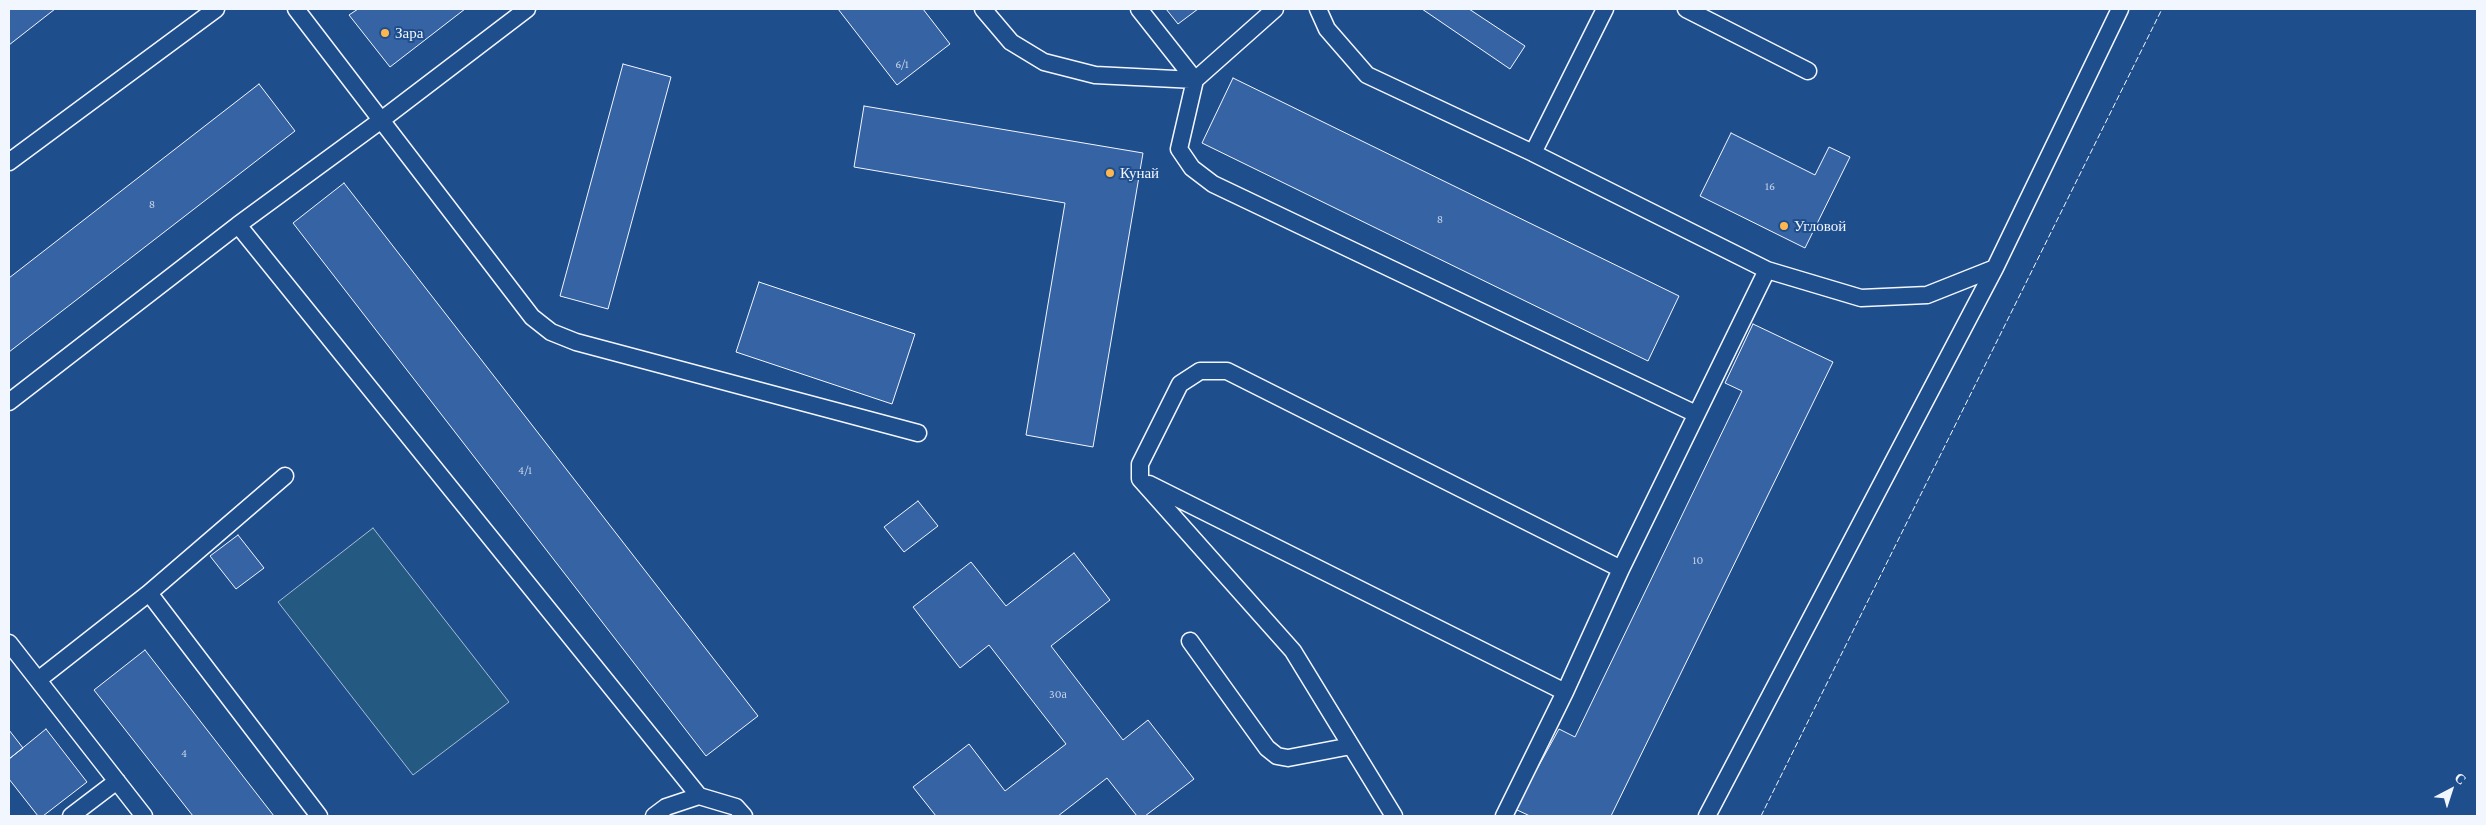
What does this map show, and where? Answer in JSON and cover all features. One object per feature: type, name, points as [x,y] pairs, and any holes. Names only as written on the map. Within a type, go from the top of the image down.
[{"type":"lane","points":[[9,162],[216,9]]},
{"type":"lane","points":[[296,9],[380,122],[532,317],[551,332],[586,344],[918,433]]},
{"type":"lane","points":[[9,402],[238,224],[380,122],[527,9]]},
{"type":"lane","points":[[983,9],[1011,42],[1044,62],[1095,75],[1195,80]]},
{"type":"lane","points":[[1139,9],[1195,80]]},
{"type":"lane","points":[[1275,9],[1195,80],[1179,149],[1192,168],[1213,184],[1696,414]]},
{"type":"lane","points":[[1318,9],[1327,29],[1367,75],[1533,153],[1767,270],[1861,298],[1927,295],[1995,268]]},
{"type":"lane","points":[[1533,153],[1606,9]]},
{"type":"lane","points":[[1686,9],[1808,71]]},
{"type":"lane","points":[[1707,816],[1995,268],[2120,9]]},
{"type":"lane","points":[[238,224],[699,796],[736,807],[744,816]]},
{"type":"lane","points":[[1504,816],[1565,692],[1621,569],[1767,270]]},
{"type":"lane","points":[[1394,816],[1293,651],[1140,479],[1140,464],[1180,384],[1200,370],[1227,371],[1621,569]]},
{"type":"lane","points":[[38,680],[149,593],[285,476]]},
{"type":"lane","points":[[1140,479],[1565,692]]},
{"type":"lane","points":[[149,593],[319,816]]},
{"type":"lane","points":[[1190,642],[1267,748],[1277,756],[1288,758],[1350,746]]},
{"type":"lane","points":[[9,643],[144,816]]},
{"type":"lane","points":[[71,816],[117,781]]},
{"type":"lane","points":[[654,816],[666,807],[699,796]]},
{"type":"shaded area","points":[[373,528],[509,702],[413,775],[278,602]]},
{"type":"building","points":[[9,9],[55,9],[9,45]]},
{"type":"building","points":[[358,9],[465,9],[390,67],[349,15]]},
{"type":"building","points":[[838,9],[923,9],[950,44],[897,85]]},
{"type":"building","points":[[1166,9],[1198,9],[1178,24]]},
{"type":"building","points":[[1422,9],[1469,9],[1525,46],[1510,69]]},
{"type":"building","points":[[623,64],[671,77],[608,309],[560,296]]},
{"type":"building","points":[[1233,78],[1679,296],[1648,361],[1202,143]]},
{"type":"building","points":[[259,84],[295,131],[9,352],[9,278]]},
{"type":"building","points":[[864,106],[1143,153],[1093,447],[1026,435],[1065,203],[854,167]]},
{"type":"building","points":[[1731,133],[1815,175],[1829,147],[1850,157],[1805,248],[1700,196]]},
{"type":"building","points":[[344,183],[758,716],[706,756],[293,223]]},
{"type":"building","points":[[759,282],[915,334],[892,404],[736,352]]},
{"type":"building","points":[[1753,324],[1833,362],[1611,816],[1530,816],[1515,809],[1559,729],[1575,737],[1742,391],[1725,383]]},
{"type":"building","points":[[918,501],[938,526],[904,552],[884,527]]},
{"type":"building","points":[[238,535],[264,568],[236,589],[210,556]]},
{"type":"building","points":[[1074,553],[1110,600],[1051,646],[1123,740],[1148,720],[1194,779],[1145,816],[1137,816],[1107,778],[1058,816],[936,816],[913,787],[969,744],[1005,791],[1066,744],[989,645],[960,668],[913,607],[971,562],[1006,606]]},
{"type":"building","points":[[145,650],[274,816],[193,816],[94,690]]},
{"type":"building","points":[[46,729],[87,782],[43,816],[38,816],[9,779],[9,759]]},
{"type":"building","points":[[9,730],[23,748],[9,759]]},
{"type":"fence","points":[[1761,816],[2162,9]]},
{"type":"place","name":"Зара","points":[[385,33]]},
{"type":"place","name":"Кунай","points":[[1110,173]]},
{"type":"place","name":"Угловой","points":[[1784,226]]}]
